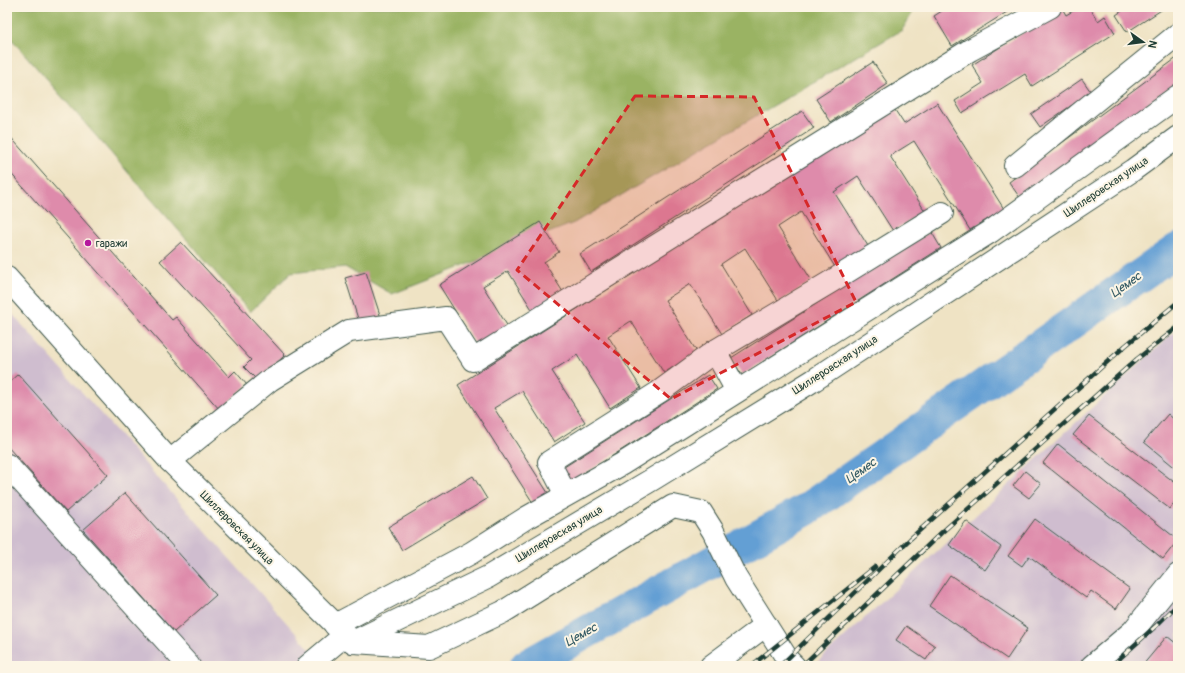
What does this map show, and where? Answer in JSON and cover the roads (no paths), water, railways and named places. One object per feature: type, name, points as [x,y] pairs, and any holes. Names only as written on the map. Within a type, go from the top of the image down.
[{"type":"street","points":[[170,461],[270,380],[349,331],[446,318],[473,360],[970,50],[1050,7]]},
{"type":"street","points":[[1015,166],[1178,34]]},
{"type":"street","points":[[308,666],[345,634],[526,518],[622,464],[990,232],[1178,96]]},
{"type":"street","name":"Шиллеровская улица","points":[[7,278],[170,461],[345,634],[488,577],[653,479],[814,380],[1126,175],[1178,137]]},
{"type":"street","points":[[566,495],[549,462],[659,392],[715,351],[832,282],[942,213]]},
{"type":"street","points":[[715,351],[737,391]]},
{"type":"street","points":[[7,465],[188,666]]},
{"type":"street","points":[[345,634],[430,647],[503,612],[673,506],[701,512],[713,531],[736,578],[788,660],[794,666]]},
{"type":"street","points":[[1092,666],[1133,631],[1178,575]]},
{"type":"street","points":[[711,666],[766,625]]},
{"type":"waterway","name":"Цемес","points":[[526,666],[807,509],[1178,249]]},
{"type":"railway","points":[[780,666],[910,539],[1125,346],[1178,302]]},
{"type":"railway","points":[[802,666],[941,533],[1137,359],[1178,327]]},
{"type":"railway","points":[[751,666],[875,567]]},
{"type":"railway","points":[[1111,666],[1178,604]]},
{"type":"place","name":"гаражи","points":[[88,243]]}]
